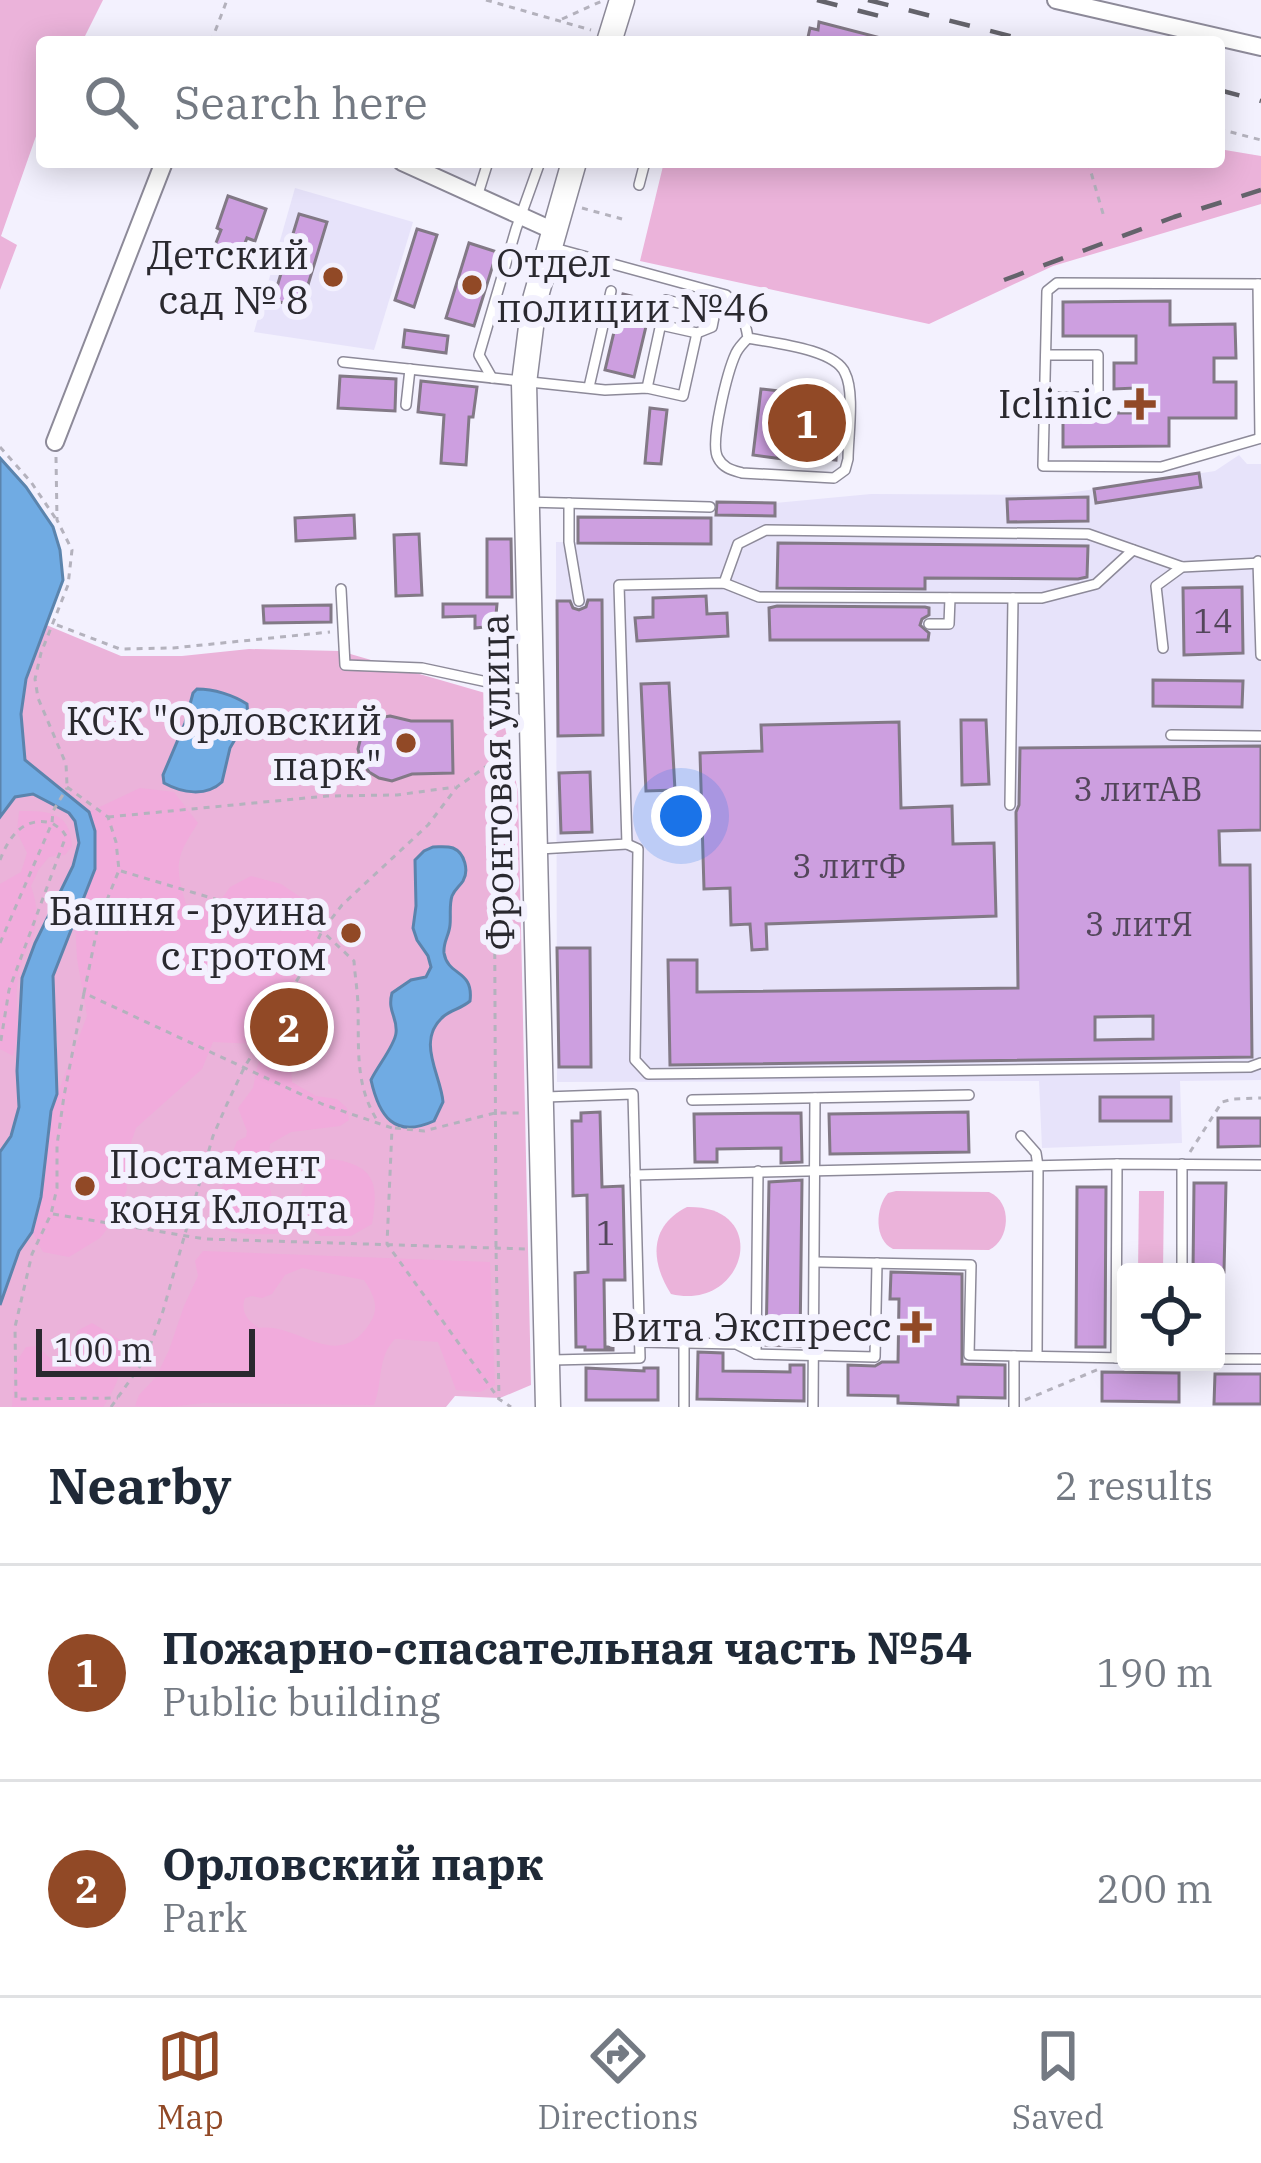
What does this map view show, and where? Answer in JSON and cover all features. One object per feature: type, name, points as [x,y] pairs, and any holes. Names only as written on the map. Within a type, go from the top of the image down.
[{"type":"main road","points":[[604,36],[622,0]]},
{"type":"main road","name":"Фронтовая улица","points":[[548,1407],[524,382],[534,303],[572,168]]},
{"type":"street","points":[[1056,0],[1213,36]]},
{"type":"street","points":[[1225,39],[1261,47]]},
{"type":"street","points":[[55,442],[162,168]]},
{"type":"street","points":[[415,168],[520,218],[551,239]]},
{"type":"lane","points":[[477,197],[486,168]]},
{"type":"lane","points":[[493,378],[479,355],[538,168]]},
{"type":"lane","points":[[639,185],[643,168]]},
{"type":"lane","points":[[551,239],[726,295],[745,320],[748,338],[737,351],[724,394],[714,446],[718,460],[742,473],[834,478],[848,459],[845,371],[823,354],[748,338]]},
{"type":"lane","points":[[1057,283],[1260,284],[1260,438],[1161,467],[1043,466],[1046,355],[1047,291],[1057,283]]},
{"type":"lane","points":[[589,387],[611,291]]},
{"type":"lane","points":[[647,388],[666,300],[706,309],[714,317],[712,327],[697,333],[661,325]]},
{"type":"lane","points":[[343,362],[605,390],[647,388],[683,396],[697,333]]},
{"type":"lane","points":[[1045,397],[1098,397],[1098,355],[1046,355]]},
{"type":"lane","points":[[406,405],[410,369]]},
{"type":"lane","points":[[527,502],[710,507]]},
{"type":"lane","points":[[569,503],[569,542],[579,601]]},
{"type":"lane","points":[[724,583],[738,544],[766,530],[1088,534],[1182,567],[1260,561],[1261,655]]},
{"type":"lane","points":[[627,844],[619,585],[724,583],[759,597],[1042,598],[1096,584],[1133,550]]},
{"type":"lane","points":[[1162,648],[1156,586],[1182,567]]},
{"type":"lane","points":[[341,589],[345,665],[422,668],[531,689]]},
{"type":"lane","points":[[928,624],[949,624],[950,598]]},
{"type":"lane","points":[[1010,805],[1013,598]]},
{"type":"lane","points":[[1171,735],[1261,736]]},
{"type":"lane","points":[[534,849],[627,844],[638,848],[635,1060],[648,1074],[1250,1067],[1261,1063]]},
{"type":"lane","points":[[540,1105],[633,1094],[640,1358],[548,1360]]},
{"type":"lane","points":[[692,1100],[969,1096]]},
{"type":"lane","points":[[813,1407],[815,1098]]},
{"type":"lane","points":[[1022,1136],[1036,1153],[1038,1166],[1037,1356]]},
{"type":"lane","points":[[1117,1164],[1119,1263]]},
{"type":"lane","points":[[1182,1164],[1182,1263]]},
{"type":"lane","points":[[635,1174],[1261,1165]]},
{"type":"lane","points":[[756,1354],[758,1171]]},
{"type":"lane","points":[[816,1262],[971,1265],[970,1355],[1117,1358]]},
{"type":"lane","points":[[639,1342],[736,1344],[756,1354],[875,1357],[878,1263]]},
{"type":"lane","points":[[684,1343],[684,1407]]},
{"type":"lane","points":[[1014,1356],[1016,1407]]},
{"type":"lane","points":[[1225,1359],[1261,1359]]},
{"type":"path","points":[[213,36],[227,0]]},
{"type":"path","points":[[486,0],[601,36]]},
{"type":"path","points":[[558,20],[604,0]]},
{"type":"path","points":[[1225,131],[1261,140]]},
{"type":"path","points":[[1090,168],[1104,217]]},
{"type":"path","points":[[580,208],[622,219]]},
{"type":"path","points":[[55,442],[57,520]]},
{"type":"path","points":[[0,447],[31,482],[72,550],[68,585],[35,679],[45,716],[67,764],[67,787],[0,943]]},
{"type":"path","points":[[54,624],[120,649],[344,630]]},
{"type":"path","points":[[111,1407],[145,1359],[186,1238],[213,1136],[244,1068],[322,931],[342,904],[428,825],[457,787],[494,761],[532,762]]},
{"type":"path","points":[[494,761],[499,1399]]},
{"type":"path","points":[[67,787],[108,817],[119,870],[99,920],[84,993],[57,1145],[57,1187],[51,1214],[32,1254],[15,1327],[16,1399],[120,1398]]},
{"type":"path","points":[[108,817],[457,787]]},
{"type":"path","points":[[0,860],[13,834],[26,823],[52,823],[66,836],[8,990],[0,1046]]},
{"type":"path","points":[[119,870],[322,931],[354,961],[359,1074],[377,1122]]},
{"type":"path","points":[[84,993],[322,1104],[392,1128],[424,1130],[540,1105]]},
{"type":"path","points":[[1182,1164],[1222,1102],[1261,1098]]},
{"type":"path","points":[[392,1128],[387,1244],[499,1399],[511,1407]]},
{"type":"path","points":[[51,1214],[163,1230],[186,1238],[544,1250]]},
{"type":"path","points":[[1016,1407],[1117,1360]]},
{"type":"shaded area","points":[[0,0],[103,0],[85,36],[36,36],[36,136],[1,236],[17,245],[0,290]]},
{"type":"shaded area","points":[[1225,150],[1261,156],[1261,204],[1053,266],[929,324],[640,261],[663,168],[1225,168]]},
{"type":"shaded area","name":"Детский сад № 8","points":[[295,188],[413,222],[374,350],[254,332]]},
{"type":"shaded area","points":[[1239,455],[1247,464],[1261,464],[1261,1080],[1180,1081],[1182,1143],[1042,1148],[1039,1081],[557,1082],[556,542],[710,544],[711,518],[774,516],[775,503],[871,494],[1055,495],[1215,471]]},
{"type":"shaded area","points":[[44,624],[121,656],[249,649],[340,651],[499,697],[518,792],[531,1385],[500,1398],[455,1396],[446,1407],[0,1407],[0,1305],[19,1251],[32,1232],[41,1197],[57,1052],[53,976],[96,851],[89,812],[25,761],[21,714],[26,679]]},
{"type":"shaded area","points":[[140,788],[174,792],[198,823],[179,861],[186,904],[213,911],[230,887],[251,876],[281,884],[312,905],[319,939],[256,1044],[213,1042],[202,1069],[136,1128],[125,1160],[127,1190],[115,1219],[100,1238],[69,1257],[43,1252],[32,1232],[51,1111],[87,1016],[75,919],[87,894],[96,851],[89,812]]},
{"type":"shaded area","points":[[33,793],[69,813],[79,843],[22,978],[19,1107],[11,1137],[0,1152],[0,817],[15,797]]},
{"type":"shaded area","points":[[19,811],[56,815],[67,826],[72,846],[65,855],[49,857],[31,886],[36,926],[18,979],[13,1056],[0,1049],[0,884],[21,872],[27,853],[17,832]]},
{"type":"shaded area","points":[[267,1053],[291,1069],[292,1082],[316,1096],[337,1099],[347,1108],[349,1120],[340,1126],[291,1132],[270,1144],[270,1186],[286,1225],[284,1233],[239,1233],[214,1225],[208,1209],[232,1172],[230,1159],[237,1141],[246,1137],[238,1108],[253,1088],[258,1063]]},
{"type":"shaded area","points":[[331,1159],[365,1171],[374,1187],[372,1224],[351,1236],[320,1236],[303,1222],[299,1201],[312,1165]]},
{"type":"shaded area","points":[[1139,1191],[1164,1191],[1163,1263],[1138,1263]]},
{"type":"shaded area","points":[[989,1192],[1002,1204],[1005,1230],[989,1250],[893,1249],[882,1239],[879,1215],[888,1193]]},
{"type":"shaded area","points":[[687,1207],[714,1211],[731,1222],[740,1238],[732,1274],[717,1288],[697,1295],[671,1294],[657,1257],[666,1224]]},
{"type":"shaded area","points":[[203,1251],[490,1262],[495,1385],[480,1392],[456,1390],[438,1342],[395,1339],[383,1362],[374,1405],[135,1406],[169,1350],[198,1276],[195,1261]],"holes":[[[302,1268],[364,1280],[375,1312],[357,1338],[344,1344],[259,1328],[244,1312],[245,1298],[272,1294],[285,1275]]]},
{"type":"shaded area","points":[[92,1323],[120,1340],[119,1375],[103,1407],[12,1407],[15,1364],[26,1347],[37,1346],[59,1367],[67,1367],[75,1359],[77,1331]]},
{"type":"water","points":[[0,458],[53,527],[63,580],[26,679],[21,714],[25,760],[89,812],[95,831],[95,869],[53,976],[57,1094],[41,1197],[32,1232],[19,1251],[0,1305],[0,1152],[11,1136],[19,1107],[22,978],[79,843],[69,813],[33,794],[15,797],[0,817]]},
{"type":"water","points":[[197,689],[242,701],[247,704],[248,717],[230,748],[222,782],[194,792],[164,783],[163,775]]},
{"type":"water","points":[[433,847],[453,848],[465,863],[465,877],[451,899],[444,953],[468,983],[470,1001],[444,1016],[431,1036],[443,1102],[434,1121],[408,1127],[384,1114],[371,1080],[395,1038],[392,993],[411,980],[426,977],[431,967],[413,928],[415,860]]},
{"type":"building","points":[[819,22],[873,36],[808,36],[810,28],[818,30]]},
{"type":"building","points":[[228,196],[266,209],[255,241],[247,238],[234,271],[209,261]]},
{"type":"building","points":[[299,214],[327,222],[301,308],[273,300]]},
{"type":"building","points":[[417,229],[437,235],[414,307],[395,300]]},
{"type":"building","name":"Отдел полиции №46","points":[[469,243],[497,252],[474,326],[446,318]]},
{"type":"building","points":[[623,294],[652,301],[634,377],[605,370]]},
{"type":"building","points":[[1170,301],[1170,325],[1235,324],[1236,358],[1214,358],[1214,382],[1236,382],[1236,418],[1169,418],[1169,446],[1063,447],[1063,413],[1135,413],[1135,388],[1114,389],[1114,363],[1136,363],[1136,336],[1063,336],[1063,302]]},
{"type":"building","points":[[405,330],[448,336],[446,353],[403,347]]},
{"type":"building","points":[[340,376],[396,379],[395,411],[338,408]]},
{"type":"building","points":[[421,381],[477,387],[473,417],[469,417],[466,465],[441,463],[444,415],[418,412]]},
{"type":"building","points":[[761,389],[841,398],[836,460],[753,455]]},
{"type":"building","points":[[650,408],[667,410],[661,464],[645,463]]},
{"type":"building","points":[[1199,473],[1201,487],[1096,503],[1094,489]]},
{"type":"building","points":[[1088,497],[1088,521],[1008,522],[1007,499]]},
{"type":"building","points":[[717,502],[775,503],[775,516],[716,515]]},
{"type":"building","points":[[354,515],[355,538],[296,541],[295,518]]},
{"type":"building","points":[[578,517],[711,518],[711,544],[578,543]]},
{"type":"building","points":[[419,534],[422,595],[396,596],[394,535]]},
{"type":"building","points":[[487,539],[511,539],[512,597],[487,597]]},
{"type":"building","points":[[778,543],[1088,546],[1087,577],[925,578],[925,589],[777,588]]},
{"type":"building","points":[[1242,587],[1243,653],[1184,655],[1183,588]]},
{"type":"building","points":[[706,596],[707,614],[727,613],[728,636],[637,641],[635,618],[653,617],[653,598]]},
{"type":"building","points":[[588,600],[602,600],[603,735],[558,736],[557,601],[570,601],[579,610]]},
{"type":"building","points":[[443,604],[497,604],[495,626],[475,628],[475,616],[443,617]]},
{"type":"building","points":[[331,605],[331,622],[264,623],[263,606]]},
{"type":"building","points":[[925,607],[929,615],[920,625],[929,633],[928,640],[770,640],[769,608]]},
{"type":"building","points":[[1153,680],[1243,681],[1242,707],[1153,706]]},
{"type":"building","points":[[669,683],[675,790],[646,791],[641,684]]},
{"type":"building","name":"КСК \"Орловский парк\"","points":[[378,718],[452,721],[453,773],[412,774],[392,781],[369,772],[358,749],[361,737]]},
{"type":"building","points":[[961,720],[986,720],[989,784],[962,785]]},
{"type":"building","points":[[899,722],[901,808],[952,806],[953,844],[994,843],[996,916],[766,924],[767,949],[752,950],[750,924],[731,925],[730,888],[704,889],[700,753],[762,751],[761,725]]},
{"type":"building","points":[[1261,746],[1261,830],[1219,831],[1220,865],[1250,865],[1252,1057],[670,1065],[668,960],[697,960],[697,992],[1018,988],[1020,748]],"holes":[[[1153,1016],[1153,1039],[1095,1040],[1095,1017]]]},
{"type":"building","points":[[590,772],[592,832],[561,833],[559,773]]},
{"type":"building","points":[[557,948],[590,948],[591,1067],[559,1067]]},
{"type":"building","points":[[1100,1097],[1171,1097],[1171,1121],[1100,1121]]},
{"type":"building","points":[[600,1112],[602,1187],[623,1186],[625,1280],[604,1280],[605,1347],[613,1350],[585,1350],[576,1347],[575,1273],[588,1272],[587,1195],[573,1196],[572,1121],[581,1121],[581,1113]]},
{"type":"building","points":[[968,1112],[969,1152],[830,1154],[829,1114]]},
{"type":"building","points":[[801,1113],[802,1162],[781,1163],[781,1148],[717,1149],[717,1162],[695,1162],[694,1114]]},
{"type":"building","points":[[1218,1118],[1261,1118],[1261,1146],[1218,1147]]},
{"type":"building","points":[[802,1180],[800,1346],[766,1345],[769,1182]]},
{"type":"building","points":[[1194,1183],[1226,1183],[1224,1263],[1193,1263]]},
{"type":"building","points":[[1077,1187],[1106,1187],[1105,1347],[1076,1347]]},
{"type":"building","points":[[891,1272],[962,1274],[962,1364],[1005,1365],[1005,1398],[958,1397],[958,1405],[848,1395],[848,1365],[898,1362],[899,1299],[890,1299]]},
{"type":"building","points":[[698,1352],[723,1353],[723,1371],[790,1372],[790,1365],[804,1365],[804,1401],[697,1399]]},
{"type":"building","points":[[586,1368],[658,1368],[658,1400],[586,1400]]},
{"type":"building","points":[[1102,1372],[1179,1373],[1179,1402],[1102,1401]]},
{"type":"building","points":[[1215,1374],[1261,1374],[1261,1404],[1214,1404]]},
{"type":"railway","points":[[817,0],[887,18]]},
{"type":"railway","points":[[868,0],[1010,36]]},
{"type":"railway","points":[[1225,92],[1261,101]]},
{"type":"railway","points":[[1004,280],[1261,190]]},
{"type":"place","name":"Детский сад № 8","points":[[333,277]]},
{"type":"place","name":"Отдел полиции №46","points":[[472,285]]},
{"type":"place","name":"Iclinic","points":[[1140,404]]},
{"type":"place","name":"Пожарно-спасательная часть №54","points":[[807,423]]},
{"type":"place","name":"КСК \"Орловский парк\"","points":[[406,743]]},
{"type":"place","name":"Башня - руина с гротом","points":[[351,933]]},
{"type":"place","name":"Орловский парк","points":[[289,1027]]},
{"type":"place","name":"Постамент коня Клодта","points":[[85,1186]]},
{"type":"place","name":"Вита Экспресс","points":[[916,1327]]}]
